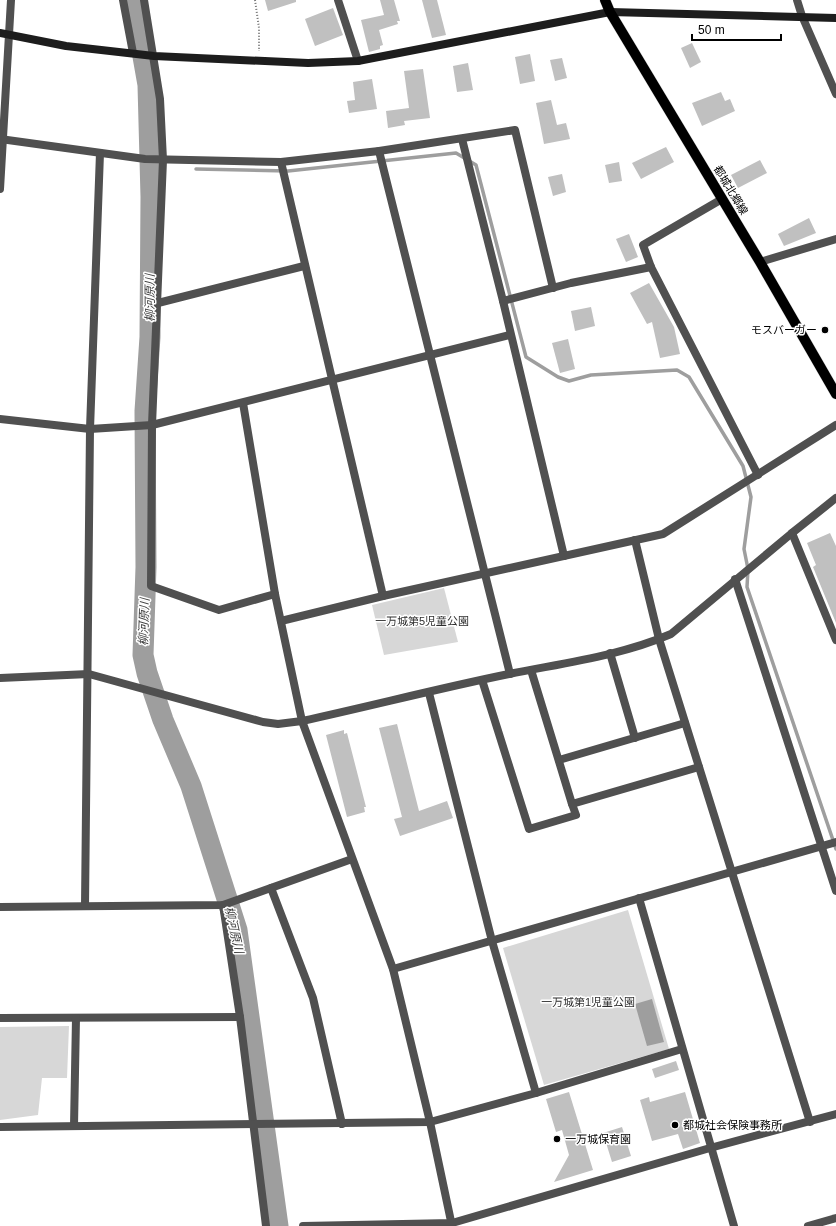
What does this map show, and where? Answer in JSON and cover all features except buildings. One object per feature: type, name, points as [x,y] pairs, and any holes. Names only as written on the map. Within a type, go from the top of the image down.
[{"type":"main road","name":"都城北郷線","points":[[605,0],[610,12],[760,262],[836,394]]},
{"type":"street","points":[[0,189],[1,139],[10,36],[11,0]]},
{"type":"street","points":[[124,0],[132,53]]},
{"type":"street","points":[[144,0],[160,99],[163,160],[152,425],[151,586],[219,610],[275,594]]},
{"type":"street","points":[[338,0],[358,61]]},
{"type":"street","points":[[797,0],[802,16],[836,94]]},
{"type":"street","points":[[0,33],[66,46],[154,56],[258,62],[308,63],[358,61],[610,12],[836,18]]},
{"type":"street","points":[[1,139],[145,159],[281,162],[379,151],[515,130],[553,288]]},
{"type":"street","points":[[462,139],[503,301],[564,556]]},
{"type":"street","points":[[379,151],[510,674]]},
{"type":"street","points":[[85,906],[89,674],[90,429],[100,153]]},
{"type":"street","points":[[281,162],[304,266],[383,596]]},
{"type":"street","points":[[722,199],[643,245],[651,267],[758,475]]},
{"type":"street","points":[[760,262],[836,239]]},
{"type":"street","points":[[158,303],[304,266]]},
{"type":"street","points":[[503,301],[553,288],[651,267]]},
{"type":"street","points":[[0,419],[90,429],[152,425],[510,335]]},
{"type":"street","points":[[243,403],[275,594],[302,721],[393,969],[430,1122],[452,1224]]},
{"type":"street","points":[[281,621],[383,596],[663,534],[836,425]]},
{"type":"street","points":[[0,678],[89,674],[263,722],[278,724],[302,721],[482,680],[610,653],[659,639],[671,634],[735,579],[836,498]]},
{"type":"street","points":[[792,533],[836,640]]},
{"type":"street","points":[[636,540],[659,639],[684,723],[733,873],[810,1122]]},
{"type":"street","points":[[735,579],[836,891]]},
{"type":"street","points":[[610,653],[635,738]]},
{"type":"street","points":[[482,680],[529,829],[576,815],[531,670]]},
{"type":"street","points":[[429,693],[492,941],[536,1093]]},
{"type":"street","points":[[559,760],[684,723]]},
{"type":"street","points":[[572,804],[699,767]]},
{"type":"street","points":[[393,969],[639,898],[733,873],[836,842]]},
{"type":"street","points":[[0,907],[223,905],[238,901],[352,859]]},
{"type":"street","points":[[272,888],[313,998],[342,1124]]},
{"type":"street","points":[[639,898],[710,1148],[734,1226]]},
{"type":"street","points":[[223,905],[240,1017],[266,1226]]},
{"type":"street","points":[[0,1018],[240,1017]]},
{"type":"street","points":[[74,1126],[76,1018]]},
{"type":"street","points":[[0,1127],[430,1122],[536,1093],[682,1049]]},
{"type":"street","points":[[303,1226],[452,1224],[710,1148],[836,1114]]},
{"type":"street","points":[[808,1226],[836,1218]]},
{"type":"path","points":[[255,0],[259,28],[258,62]]},
{"type":"green space","name":"一万城第5児童公園","points":[[444,588],[458,642],[384,655],[372,605]]},
{"type":"green space","name":"一万城第1児童公園","points":[[628,910],[669,1049],[544,1085],[503,948]]},
{"type":"green space","points":[[69,1026],[67,1078],[42,1078],[38,1115],[0,1120],[0,1027]]},
{"type":"shaded area","points":[[652,999],[664,1042],[647,1046],[635,1004]]},
{"type":"waterway","name":"柳河原川","points":[[133,0],[148,85],[151,197],[150,337],[145,411],[146,567],[143,655],[147,673],[163,720],[191,786],[237,930],[278,1226]]},
{"type":"waterway","points":[[196,169],[288,171],[456,153],[476,165],[526,357],[558,377],[569,381],[591,375],[677,370],[689,377],[743,466],[751,497],[744,549],[748,569],[747,587],[836,849]]},
{"type":"place","name":"モスバーガー","points":[[825,330]]},
{"type":"place","name":"都城社会保険事務所","points":[[675,1125]]},
{"type":"place","name":"一万城保育園","points":[[557,1139]]}]
